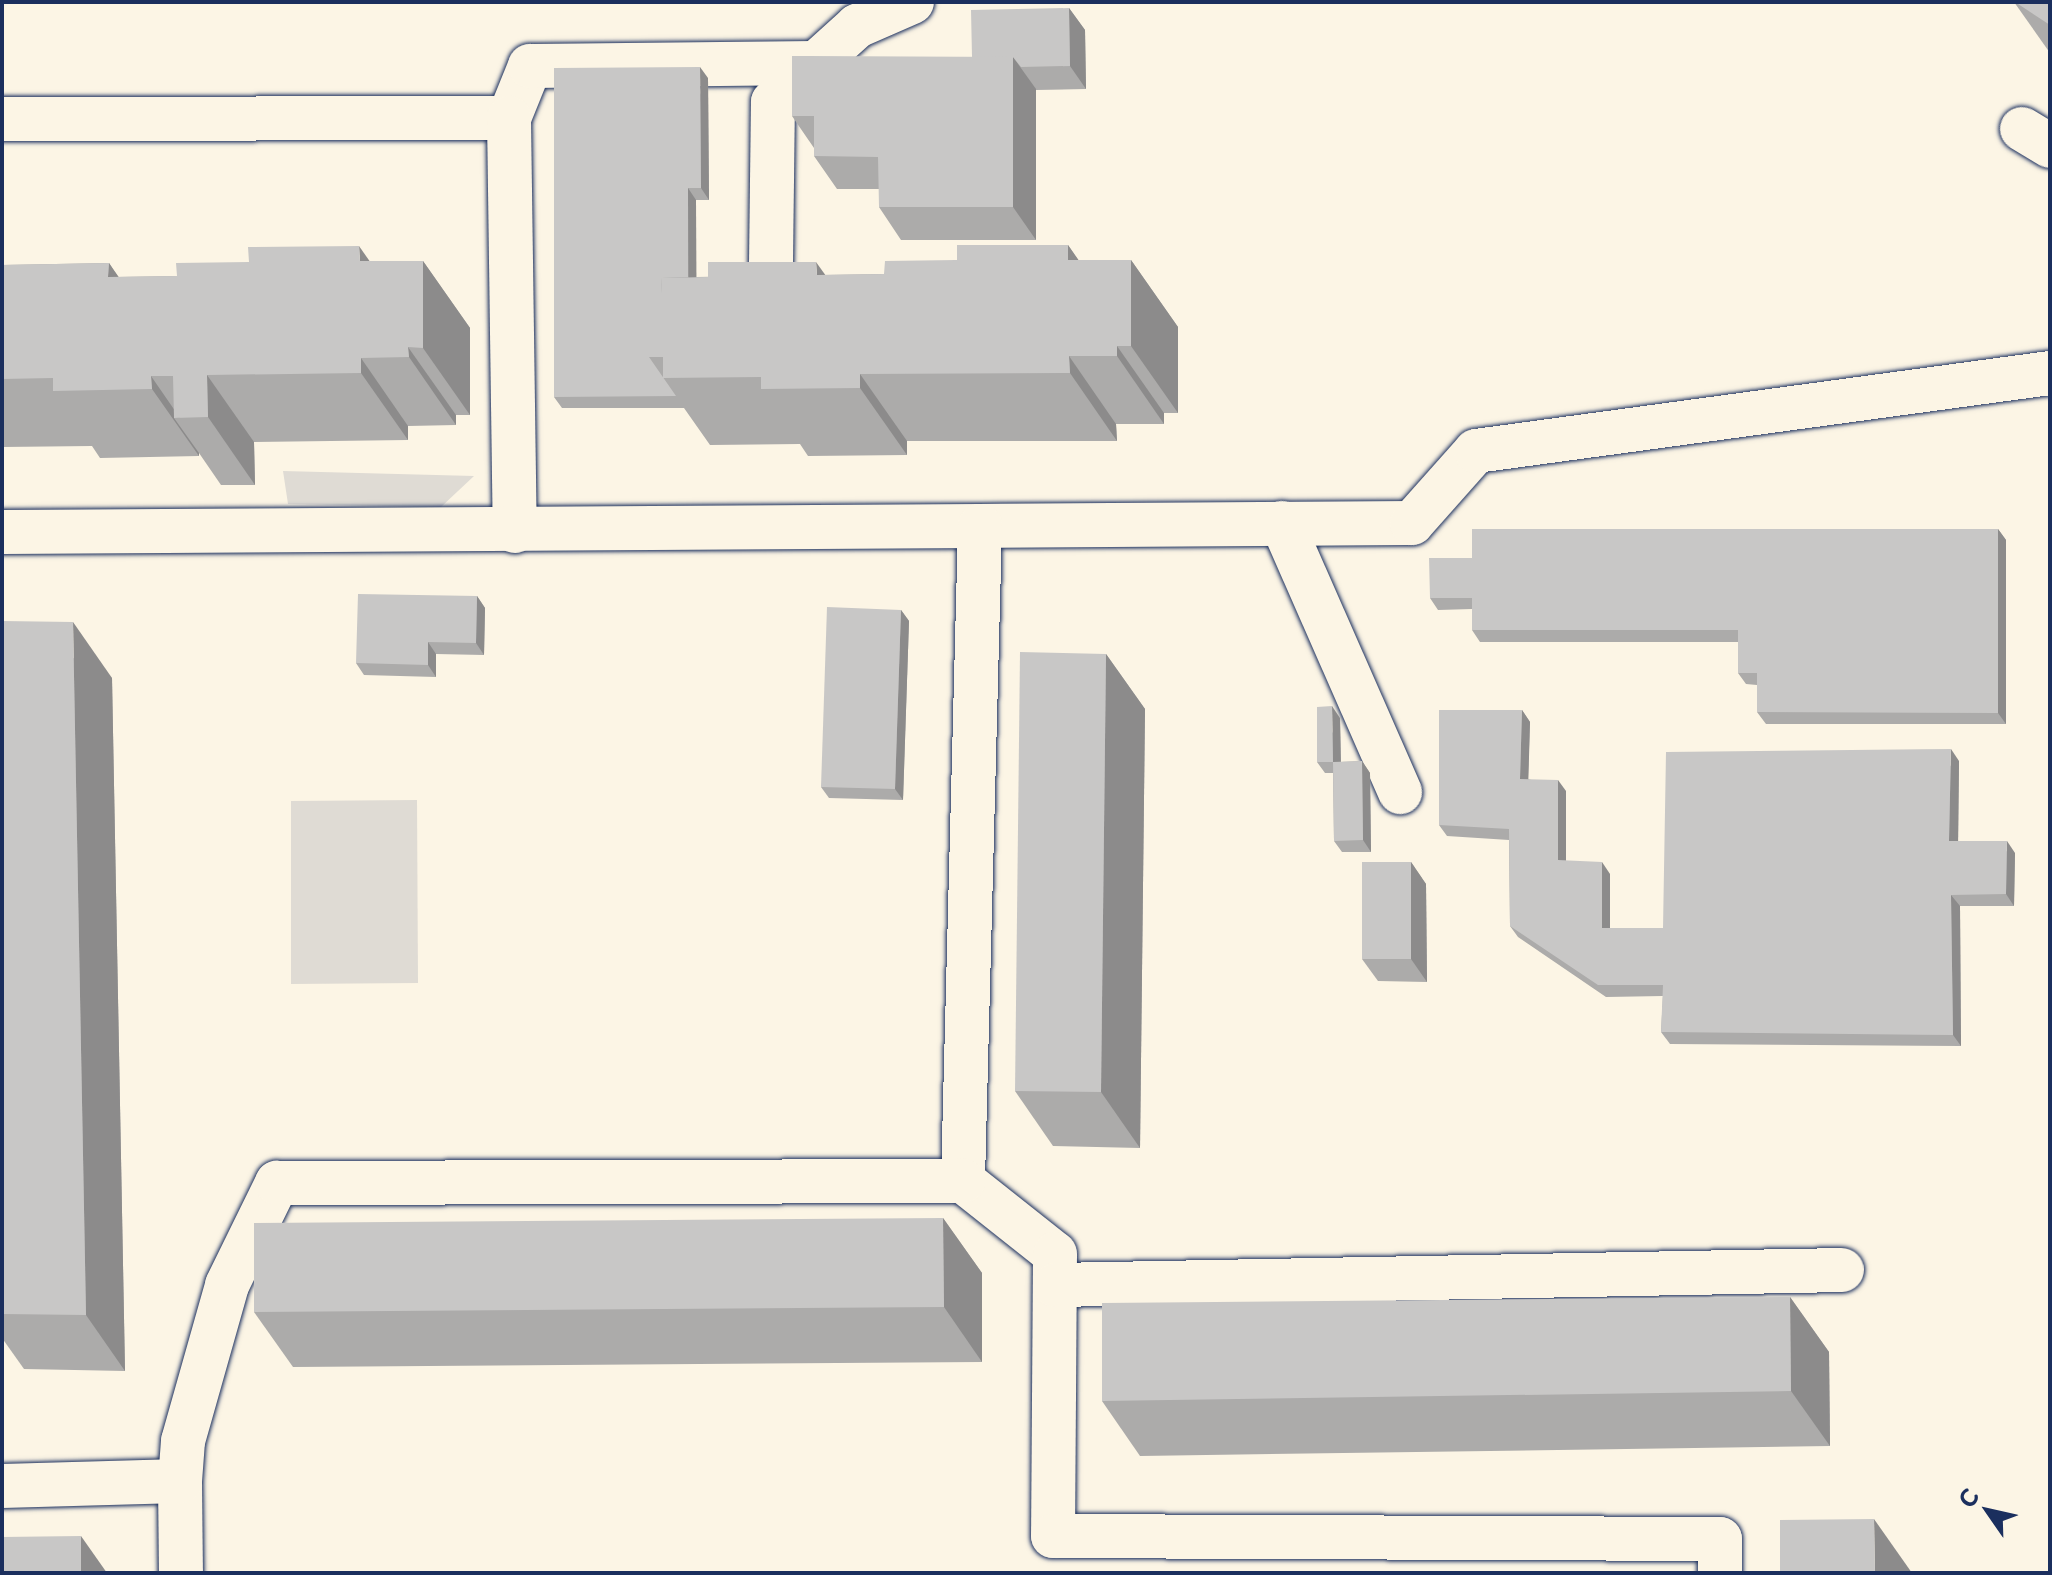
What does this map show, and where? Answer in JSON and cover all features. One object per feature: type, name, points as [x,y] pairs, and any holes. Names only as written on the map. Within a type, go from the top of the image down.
[{"type":"street","points":[[771,263],[773,102],[857,26],[912,2]]},
{"type":"street","points":[[515,531],[509,118],[530,66],[816,63]]},
{"type":"street","points":[[2,119],[509,118]]},
{"type":"street","points":[[2,532],[1412,523],[1476,451],[2050,373]]},
{"type":"street","points":[[1282,523],[1400,792]]},
{"type":"street","points":[[963,1181],[980,526]]},
{"type":"street","points":[[181,1573],[183,1441],[227,1285],[277,1183],[963,1181],[1055,1254],[1053,1536],[1720,1539],[1720,1573]]},
{"type":"street","points":[[1055,1285],[1842,1270]]},
{"type":"street","points":[[2,1486],[180,1481]]},
{"type":"shaded area","points":[[283,471],[474,476],[441,507],[288,504]]},
{"type":"shaded area","points":[[417,800],[418,983],[291,984],[291,801]]},
{"type":"building","points":[[2015,2],[2050,2],[2050,25]]},
{"type":"building","points":[[1069,8],[1070,66],[1021,67],[1013,57],[972,57],[971,10]]},
{"type":"building","points":[[792,56],[1013,57],[1013,207],[879,207],[878,157],[814,156],[814,116],[792,116]]},
{"type":"building","points":[[700,67],[701,188],[688,188],[688,277],[662,278],[661,293],[649,293],[649,357],[676,396],[554,397],[554,68]]},
{"type":"building","points":[[957,245],[1068,245],[1068,260],[1131,260],[1131,346],[1117,346],[1117,356],[1069,356],[1070,373],[860,374],[860,388],[761,389],[761,377],[663,378],[663,357],[649,357],[649,293],[661,293],[662,278],[708,277],[708,262],[816,262],[817,275],[884,274],[885,261],[957,260]]},
{"type":"building","points":[[359,246],[360,261],[423,261],[423,348],[408,347],[409,357],[361,358],[361,373],[207,375],[208,417],[174,418],[173,376],[151,376],[152,389],[53,391],[53,378],[2,379],[2,265],[109,263],[108,277],[177,276],[176,263],[249,262],[248,247]]},
{"type":"building","points":[[1472,529],[1998,529],[1998,713],[1757,712],[1757,673],[1738,673],[1738,630],[1472,630],[1472,598],[1430,598],[1429,558],[1472,558]]},
{"type":"building","points":[[358,594],[477,596],[476,643],[428,642],[428,665],[356,663]]},
{"type":"building","points":[[827,607],[901,610],[895,789],[821,787]]},
{"type":"building","points":[[2,621],[73,622],[86,1315],[2,1314]]},
{"type":"building","points":[[1020,652],[1106,654],[1101,1092],[1015,1091]]},
{"type":"building","points":[[1332,706],[1333,762],[1317,762],[1317,707]]},
{"type":"building","points":[[1439,710],[1522,710],[1520,779],[1558,780],[1558,860],[1602,862],[1602,928],[1663,928],[1666,752],[1951,749],[1949,841],[2007,841],[2006,894],[1951,895],[1953,1035],[1661,1032],[1663,985],[1598,985],[1510,926],[1509,829],[1439,825]]},
{"type":"building","points":[[1362,761],[1363,840],[1334,841],[1333,762]]},
{"type":"building","points":[[1362,862],[1411,862],[1411,959],[1362,959]]},
{"type":"building","points":[[943,1218],[944,1307],[254,1312],[254,1223]]},
{"type":"building","points":[[1790,1297],[1791,1391],[1102,1401],[1102,1303]]},
{"type":"building","points":[[1874,1519],[1875,1573],[1780,1573],[1780,1520]]},
{"type":"building","points":[[81,1536],[81,1573],[2,1573],[2,1537]]}]
